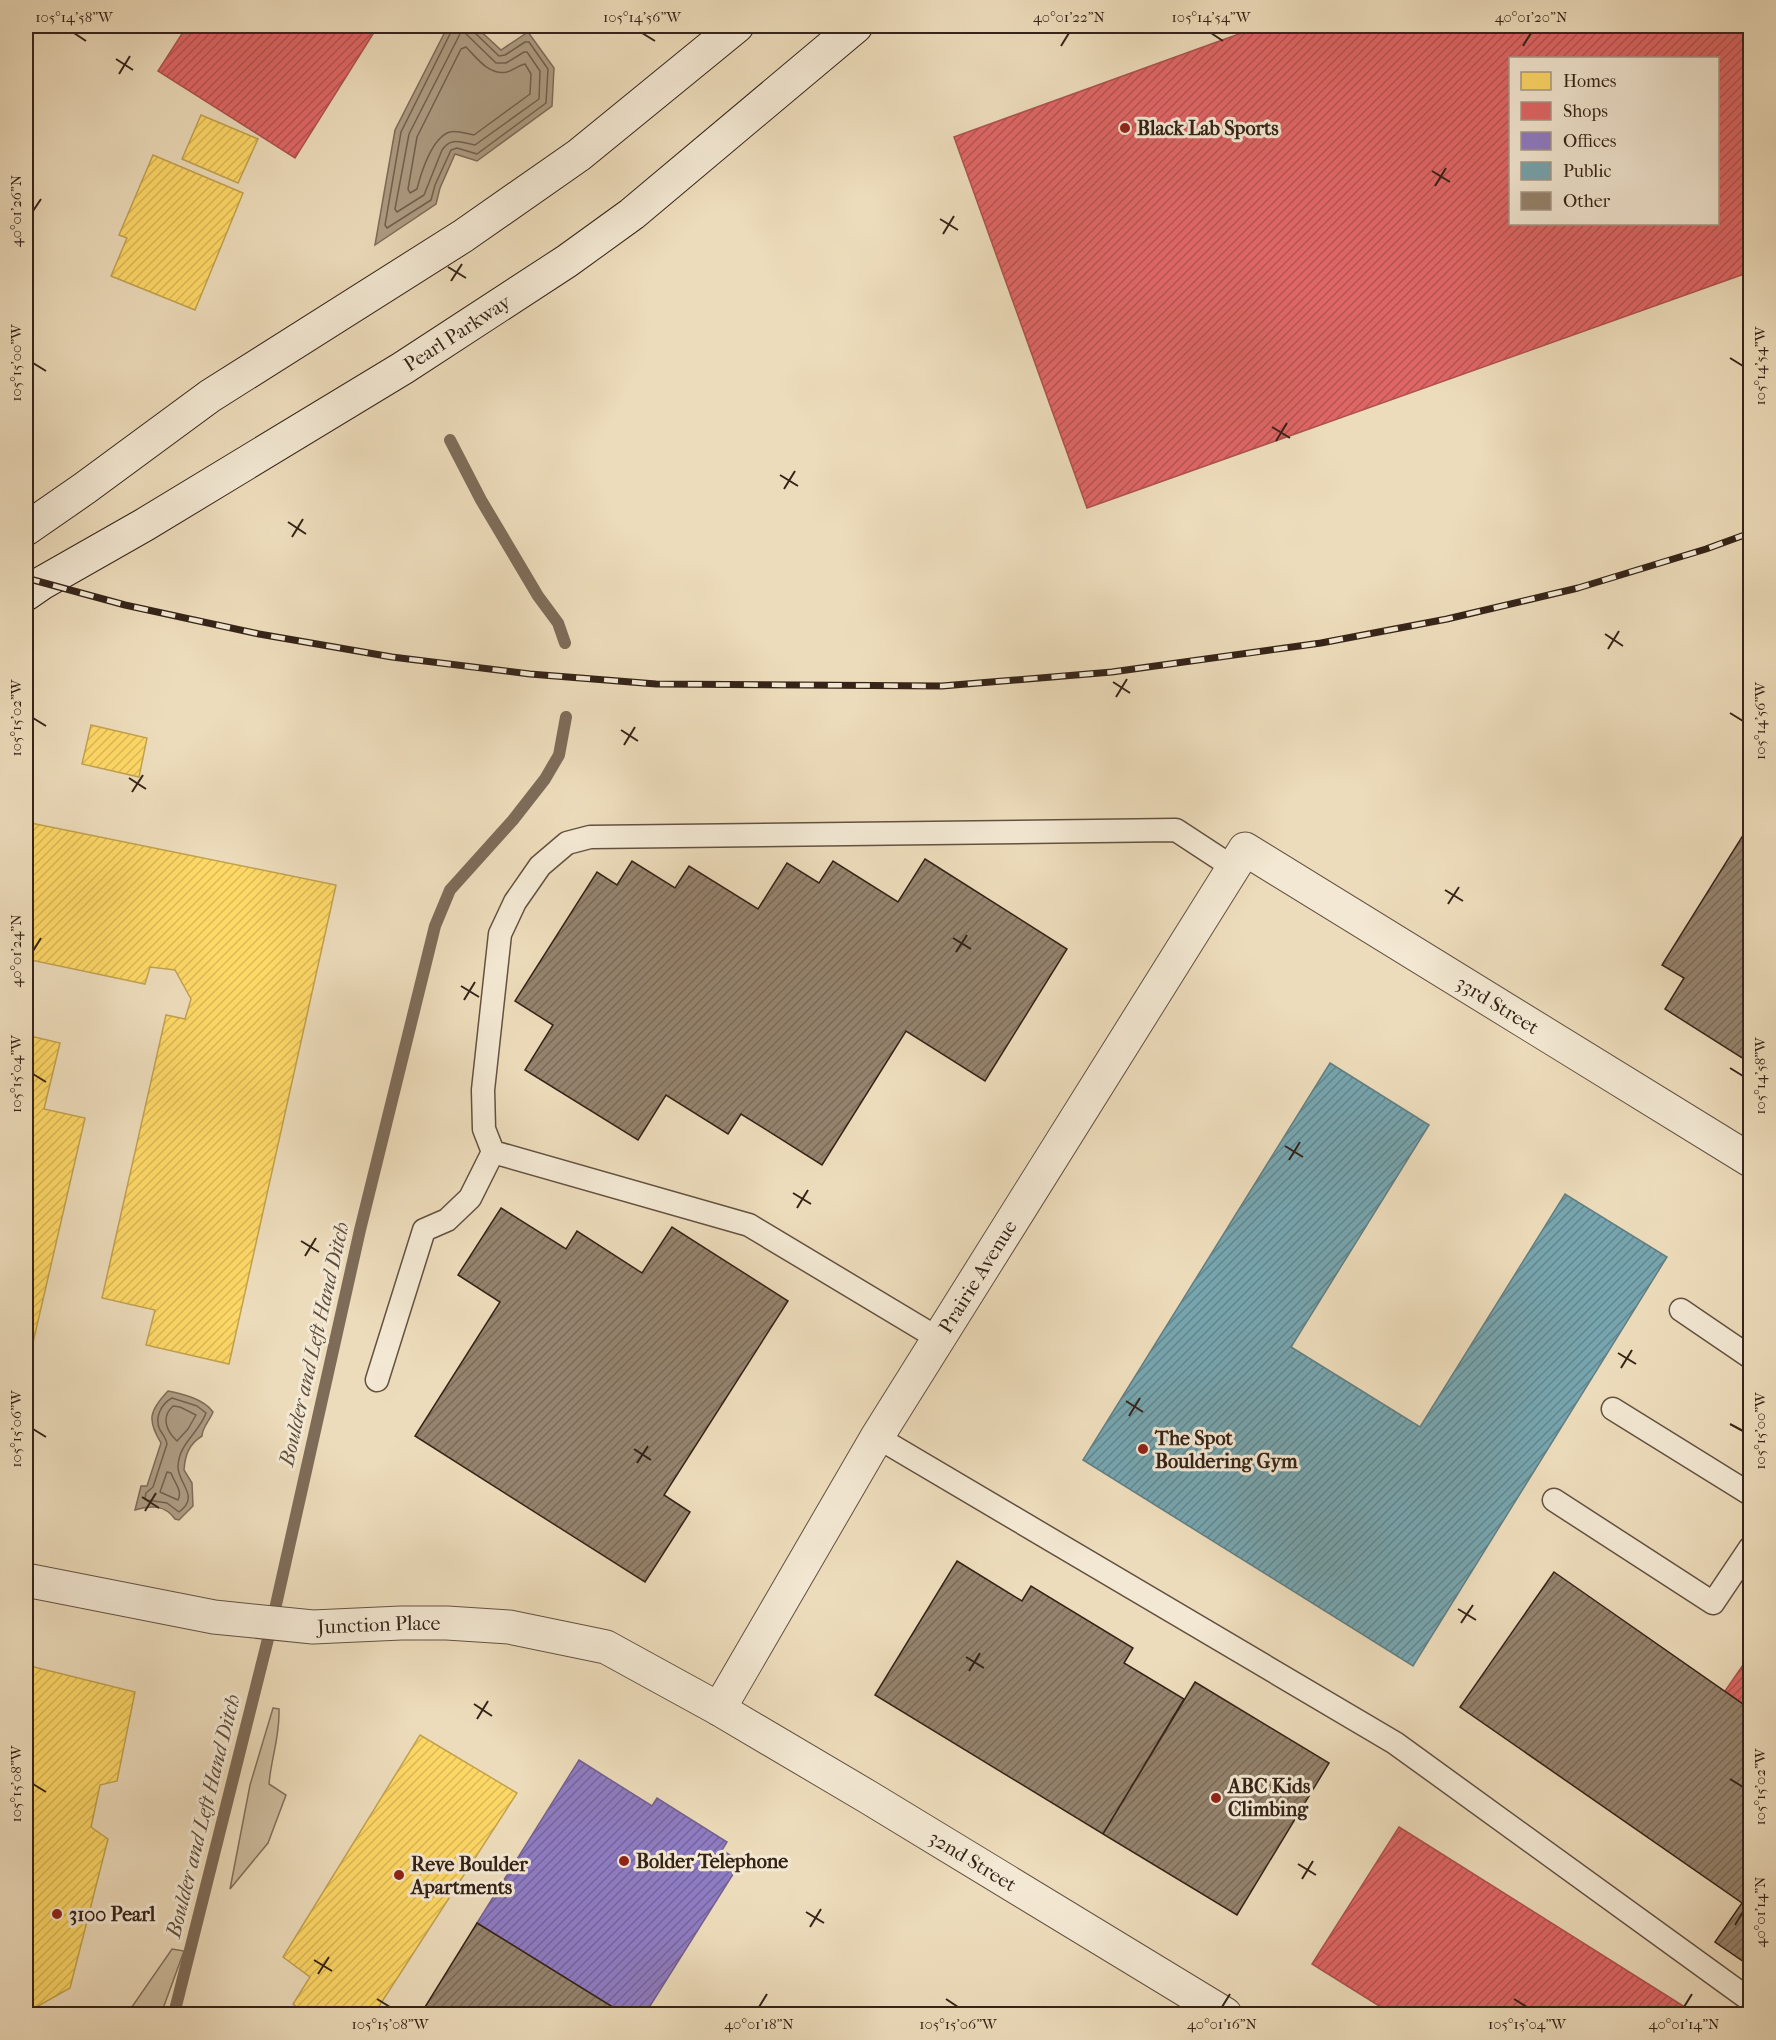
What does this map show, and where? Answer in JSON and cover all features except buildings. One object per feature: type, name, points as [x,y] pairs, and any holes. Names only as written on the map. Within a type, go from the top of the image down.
[{"type":"street","points":[[26,529],[210,396],[463,236],[579,155],[737,26]]},
{"type":"street","name":"Pearl Parkway","points":[[26,594],[403,368],[567,261],[632,214],[856,26]]},
{"type":"street","name":"33rd Street","points":[[1240,859],[1750,1160]]},
{"type":"street","name":"Prairie Avenue","points":[[719,1709],[877,1437],[1240,859]]},
{"type":"street","name":"Junction Place","points":[[26,1580],[227,1618],[313,1626],[447,1623],[509,1627],[606,1647],[719,1709]]},
{"type":"street","name":"32nd Street","points":[[719,1709],[1046,1904],[1225,2014]]},
{"type":"lane","points":[[377,1380],[424,1230],[447,1220],[470,1198],[493,1152],[484,1129],[483,1090],[500,934],[515,902],[540,866],[567,843],[590,837],[1176,830],[1240,859]]},
{"type":"lane","points":[[493,1152],[749,1225],[939,1339]]},
{"type":"lane","points":[[1680,1310],[1750,1357]]},
{"type":"lane","points":[[1613,1408],[1750,1494]]},
{"type":"lane","points":[[877,1437],[1395,1743],[1750,2000]]},
{"type":"lane","points":[[1554,1500],[1713,1603],[1750,1548]]},
{"type":"shaded area","points":[[273,1708],[279,1709],[279,1719],[269,1784],[286,1795],[268,1843],[230,1889],[250,1785]]},
{"type":"shaded area","points":[[172,1949],[184,1951],[161,2014],[127,2014]]},
{"type":"water","points":[[448,26],[475,26],[501,50],[528,32],[554,68],[552,106],[477,161],[455,154],[440,188],[436,204],[375,245],[395,130]]},
{"type":"water","points":[[168,1391],[199,1400],[213,1412],[202,1436],[191,1446],[185,1459],[184,1470],[192,1483],[193,1506],[179,1520],[157,1507],[135,1510],[141,1486],[147,1486],[161,1443],[152,1422],[152,1416],[157,1404]]},
{"type":"waterway","name":"Boulder and Left Hand Ditch","points":[[450,440],[481,500],[538,596],[558,623],[565,643]]},
{"type":"waterway","name":"Boulder and Left Hand Ditch","points":[[174,2014],[271,1627],[360,1230],[435,926],[450,890],[513,820],[545,779],[559,755],[566,717]]},
{"type":"railway","points":[[26,578],[125,605],[259,634],[392,657],[530,674],[656,684],[942,686],[1112,672],[1321,643],[1447,619],[1578,588],[1706,549],[1750,533]]},
{"type":"place","name":"Black Lab Sports","points":[[1125,128]]},
{"type":"place","name":"The Spot Bouldering Gym","points":[[1143,1449]]},
{"type":"place","name":"ABC Kids Climbing","points":[[1216,1798]]},
{"type":"place","name":"Bolder Telephone","points":[[624,1861]]},
{"type":"place","name":"Reve Boulder Apartments","points":[[399,1875]]},
{"type":"place","name":"3100 Pearl","points":[[57,1914]]}]
